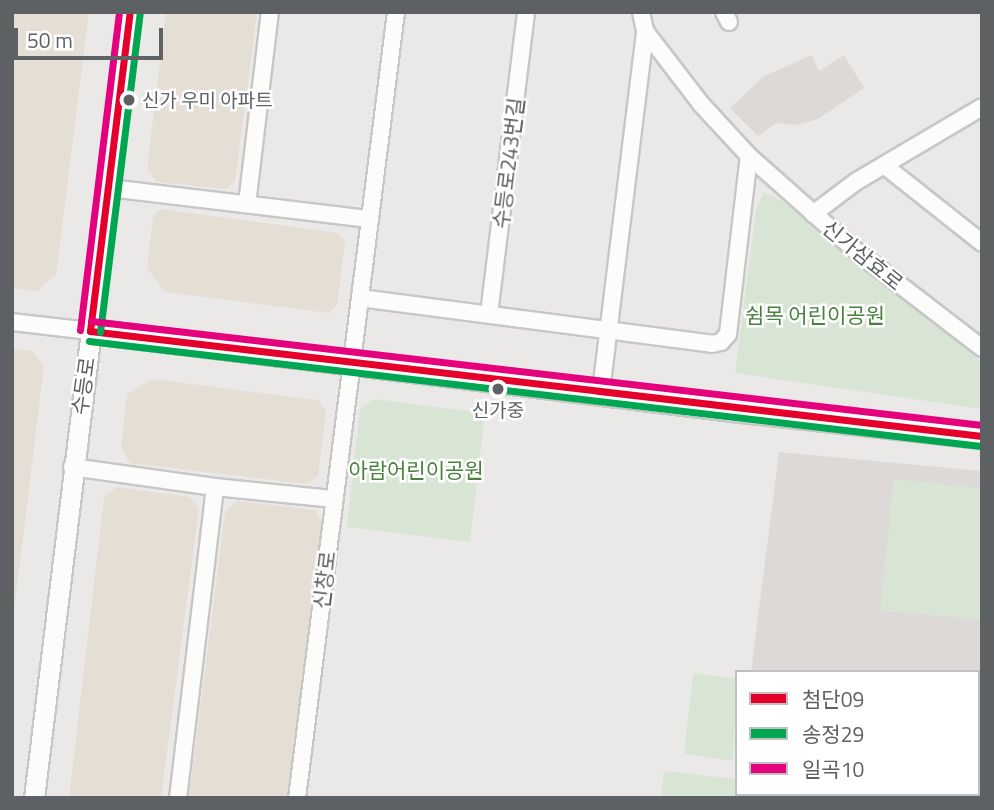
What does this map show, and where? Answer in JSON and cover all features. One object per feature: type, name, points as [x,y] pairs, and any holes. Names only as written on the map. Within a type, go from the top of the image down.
[{"type":"main road","points":[[90,331],[732,409],[981,435]]},
{"type":"street","name":"수등로","points":[[34,798],[72,467],[130,12]]},
{"type":"street","points":[[247,204],[270,12]]},
{"type":"street","points":[[396,12],[360,298],[712,344],[721,342],[728,334],[749,156]]},
{"type":"street","name":"수등로243번길","points":[[489,314],[526,12]]},
{"type":"street","name":"신가삼효로","points":[[601,391],[645,31],[641,12]]},
{"type":"street","name":"신가삼효로","points":[[645,31],[701,104],[749,156],[813,214],[982,348]]},
{"type":"street","points":[[813,214],[857,181],[982,107]]},
{"type":"street","points":[[885,166],[980,239]]},
{"type":"street","points":[[109,188],[370,219]]},
{"type":"street","name":"신창로","points":[[297,798],[360,298]]},
{"type":"street","points":[[12,322],[90,331]]},
{"type":"street","points":[[72,467],[215,487],[334,499]]},
{"type":"street","points":[[178,798],[215,487]]},
{"type":"shaded area","points":[[12,12],[89,12],[56,275],[37,291],[12,288]]},
{"type":"shaded area","points":[[166,12],[257,12],[235,182],[226,189],[157,182],[147,169]]},
{"type":"shaded area","points":[[812,55],[819,71],[844,55],[864,88],[818,119],[795,125],[776,123],[758,136],[730,108],[764,76]]},
{"type":"shaded area","points":[[160,209],[339,233],[345,241],[337,305],[329,313],[165,292],[147,268],[153,216]]},
{"type":"shaded area","points":[[12,349],[32,351],[44,366],[12,627]]},
{"type":"shaded area","points":[[152,379],[318,400],[326,410],[318,476],[306,484],[130,463],[121,446],[127,394]]},
{"type":"shaded area","points":[[779,452],[982,471],[982,791],[980,670],[751,670]]},
{"type":"shaded area","points":[[116,487],[189,497],[199,508],[161,798],[69,798],[104,498]]},
{"type":"shaded area","points":[[237,501],[314,510],[322,521],[287,798],[189,798],[225,512]]},
{"type":"green space","name":"쉼목 어린이공원","points":[[763,192],[783,201],[982,362],[982,409],[735,373],[756,210]]},
{"type":"green space","name":"아람어린이공원","points":[[374,399],[485,413],[470,542],[347,527],[360,409]]},
{"type":"green space","points":[[894,479],[982,488],[982,620],[880,610]]},
{"type":"green space","points":[[693,673],[735,679],[733,761],[684,754]]},
{"type":"green space","points":[[664,771],[735,779],[735,796],[740,796],[740,798],[661,798]]},
{"type":"green space","points":[[919,796],[933,798],[862,798]]},
{"type":"transit line","name":"일곡10","points":[[80,330],[119,12]]},
{"type":"transit line","name":"첨단09","points":[[90,331],[130,12]]},
{"type":"transit line","name":"송정29","points":[[100,332],[140,13]]},
{"type":"transit line","name":"일곡10","points":[[91,321],[982,425]]},
{"type":"transit line","name":"첨단09","points":[[90,331],[982,436]]},
{"type":"transit line","name":"송정29","points":[[89,341],[981,446]]},
{"type":"place","name":"신가 우미 아파트","points":[[129,100]]},
{"type":"place","name":"신가중","points":[[498,389]]}]
